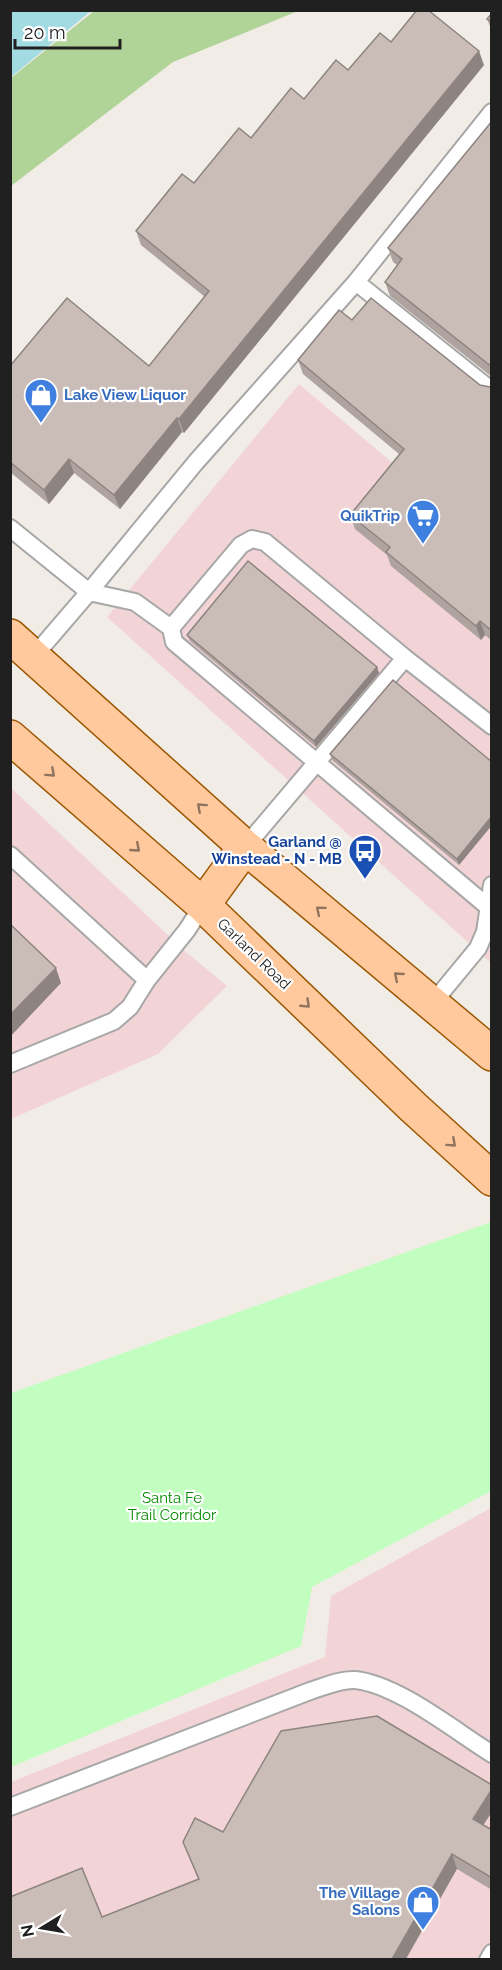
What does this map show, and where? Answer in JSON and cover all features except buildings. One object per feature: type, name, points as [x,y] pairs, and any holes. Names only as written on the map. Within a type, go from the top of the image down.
[{"type":"main road","points":[[22,646],[244,847],[483,1047]]},
{"type":"main road","name":"Garland Road","points":[[10,737],[203,905],[413,1107],[492,1179]]},
{"type":"main road","points":[[203,905],[244,847]]},
{"type":"lane","points":[[22,646],[89,592],[196,462],[356,282],[492,112]]},
{"type":"lane","points":[[356,282],[492,391]]},
{"type":"lane","points":[[10,528],[89,592],[135,602],[171,628],[174,642],[317,760],[487,906]]},
{"type":"lane","points":[[171,628],[241,545],[252,539],[265,542],[405,658],[492,726]]},
{"type":"lane","points":[[244,847],[405,658]]},
{"type":"lane","points":[[10,855],[147,980]]},
{"type":"lane","points":[[431,1005],[478,948],[485,932],[487,906],[492,885]]},
{"type":"lane","points":[[10,1064],[114,1021],[130,1007],[147,980],[187,930],[203,905]]},
{"type":"lane","points":[[10,1807],[310,1691],[352,1680],[377,1685],[400,1695],[492,1754]]},
{"type":"lane","points":[[488,1959],[492,1953]]},
{"type":"shaded area","points":[[299,384],[491,546],[491,963],[107,617]]},
{"type":"shaded area","points":[[10,787],[187,953],[227,986],[158,1054],[11,1119]]},
{"type":"shaded area","points":[[491,1508],[491,1959],[11,1960],[11,1782],[325,1657],[331,1596]]},
{"type":"green space","points":[[94,11],[298,11],[173,62],[11,186],[11,78]]},
{"type":"green space","name":"Santa Fe Trail Corridor","points":[[491,1222],[491,1491],[312,1587],[301,1646],[11,1767],[11,1393]]},
{"type":"water","points":[[11,10],[91,10],[91,11],[11,77]]},
{"type":"place","name":"Lake View Liquor","points":[[41,424]]},
{"type":"place","name":"QuikTrip","points":[[423,545]]},
{"type":"place","name":"Garland @ Winstead - N - MB","points":[[365,880]]},
{"type":"place","name":"The Village Salons","points":[[423,1931]]}]
